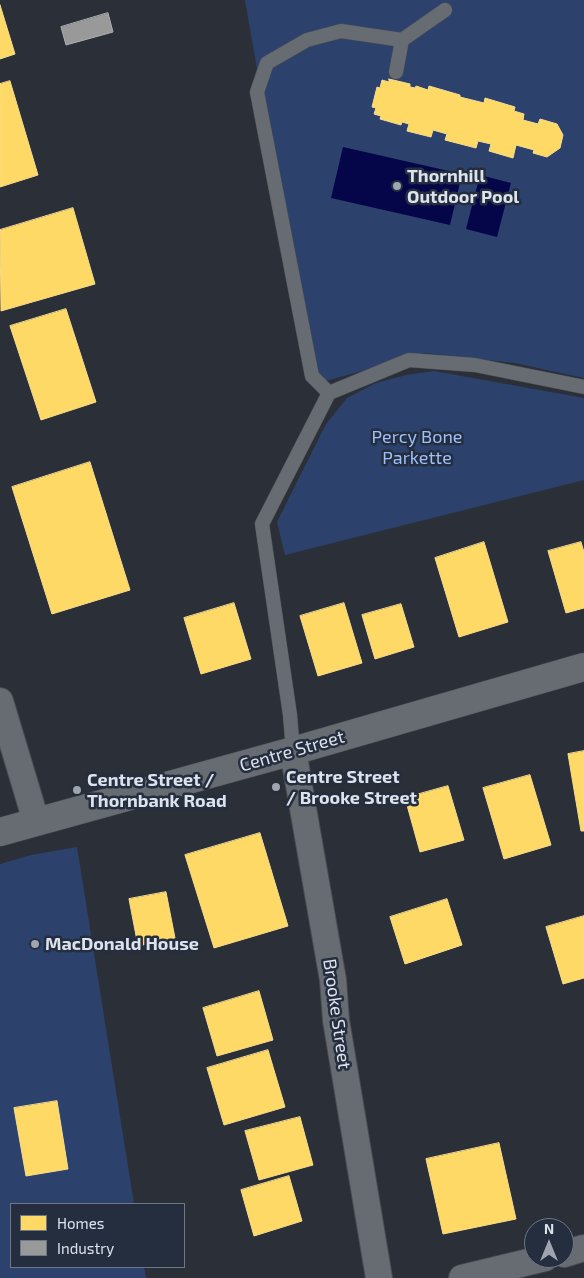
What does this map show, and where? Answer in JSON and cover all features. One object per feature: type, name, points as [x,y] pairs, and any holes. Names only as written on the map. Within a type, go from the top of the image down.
[{"type":"main road","name":"Centre Street","points":[[0,832],[293,751],[584,667]]},
{"type":"street","points":[[0,701],[36,821]]},
{"type":"street","name":"Brooke Street","points":[[293,751],[333,980],[336,1020],[379,1278]]},
{"type":"street","points":[[462,1278],[524,1263]]},
{"type":"lane","points":[[329,394],[312,376],[257,92],[267,63],[307,40],[341,31],[402,40],[445,10]]},
{"type":"lane","points":[[396,72],[402,40]]},
{"type":"lane","points":[[293,751],[290,714],[262,524],[329,394],[409,360],[475,365],[584,387]]},
{"type":"green space","points":[[245,0],[584,0],[584,378],[515,363],[425,353],[312,385]]},
{"type":"green space","name":"Percy Bone Parkette","points":[[434,371],[584,398],[584,480],[285,555],[277,522],[326,424],[347,398],[376,383],[406,375]]},
{"type":"green space","points":[[77,847],[134,1203],[10,1203],[10,1268],[144,1268],[146,1278],[0,1278],[0,864],[31,855]]},
{"type":"shaded area","name":"Thornhill Outdoor Pool","points":[[343,147],[462,174],[450,225],[331,198]]},
{"type":"shaded area","points":[[480,175],[511,183],[497,237],[466,229]]},
{"type":"building: Homes","points":[[0,5],[15,54],[0,59]]},
{"type":"building: Homes","points":[[389,79],[410,84],[410,87],[415,88],[416,86],[428,90],[429,86],[484,103],[485,98],[515,107],[514,111],[524,114],[523,120],[538,124],[540,119],[557,124],[563,135],[560,148],[547,157],[533,153],[534,150],[516,145],[513,158],[489,151],[491,144],[478,141],[476,148],[445,140],[447,134],[433,130],[431,137],[407,131],[409,124],[402,122],[401,125],[380,119],[381,116],[374,114],[376,108],[372,107],[377,87],[380,88],[382,80],[389,82]]},
{"type":"building: Homes","points":[[10,81],[38,175],[0,187],[0,84]]},
{"type":"building: Homes","points":[[73,208],[95,284],[1,311],[0,230]]},
{"type":"building: Homes","points":[[66,309],[96,402],[41,420],[10,326]]},
{"type":"building: Homes","points":[[90,462],[130,590],[52,614],[12,487]]},
{"type":"building: Homes","points":[[484,542],[508,622],[459,637],[435,558]]},
{"type":"building: Homes","points":[[581,542],[584,552],[584,608],[566,613],[548,551]]},
{"type":"building: Homes","points":[[234,603],[251,659],[201,674],[184,618]]},
{"type":"building: Homes","points":[[344,603],[362,663],[318,676],[300,616]]},
{"type":"building: Homes","points":[[401,604],[414,647],[375,659],[362,615]]},
{"type":"building: Homes","points":[[584,751],[584,831],[581,831],[568,754]]},
{"type":"building: Homes","points":[[530,775],[551,845],[504,859],[483,788]]},
{"type":"building: Homes","points":[[448,786],[464,840],[420,852],[405,798]]},
{"type":"building: Homes","points":[[260,833],[288,926],[214,948],[185,855]]},
{"type":"building: Homes","points":[[166,892],[175,938],[138,946],[129,899]]},
{"type":"building: Homes","points":[[447,899],[462,945],[405,964],[390,917]]},
{"type":"building: Homes","points":[[584,916],[584,978],[563,984],[546,927]]},
{"type":"building: Homes","points":[[259,991],[273,1040],[217,1056],[203,1008]]},
{"type":"building: Homes","points":[[268,1050],[285,1107],[224,1125],[207,1068]]},
{"type":"building: Homes","points":[[57,1101],[68,1169],[26,1176],[14,1108]]},
{"type":"building: Homes","points":[[300,1117],[313,1165],[259,1180],[245,1131]]},
{"type":"building: Homes","points":[[499,1143],[516,1219],[443,1234],[426,1159]]},
{"type":"building: Homes","points":[[289,1176],[302,1221],[254,1236],[241,1190]]},
{"type":"building: Industry","points":[[108,13],[113,32],[66,45],[61,27]]},
{"type":"place","name":"Thornhill Outdoor Pool","points":[[397,186]]},
{"type":"place","name":"Centre Street / Brooke Street","points":[[276,787]]},
{"type":"place","name":"Centre Street / Thornbank Road","points":[[77,790]]},
{"type":"place","name":"MacDonald House","points":[[35,944]]}]
